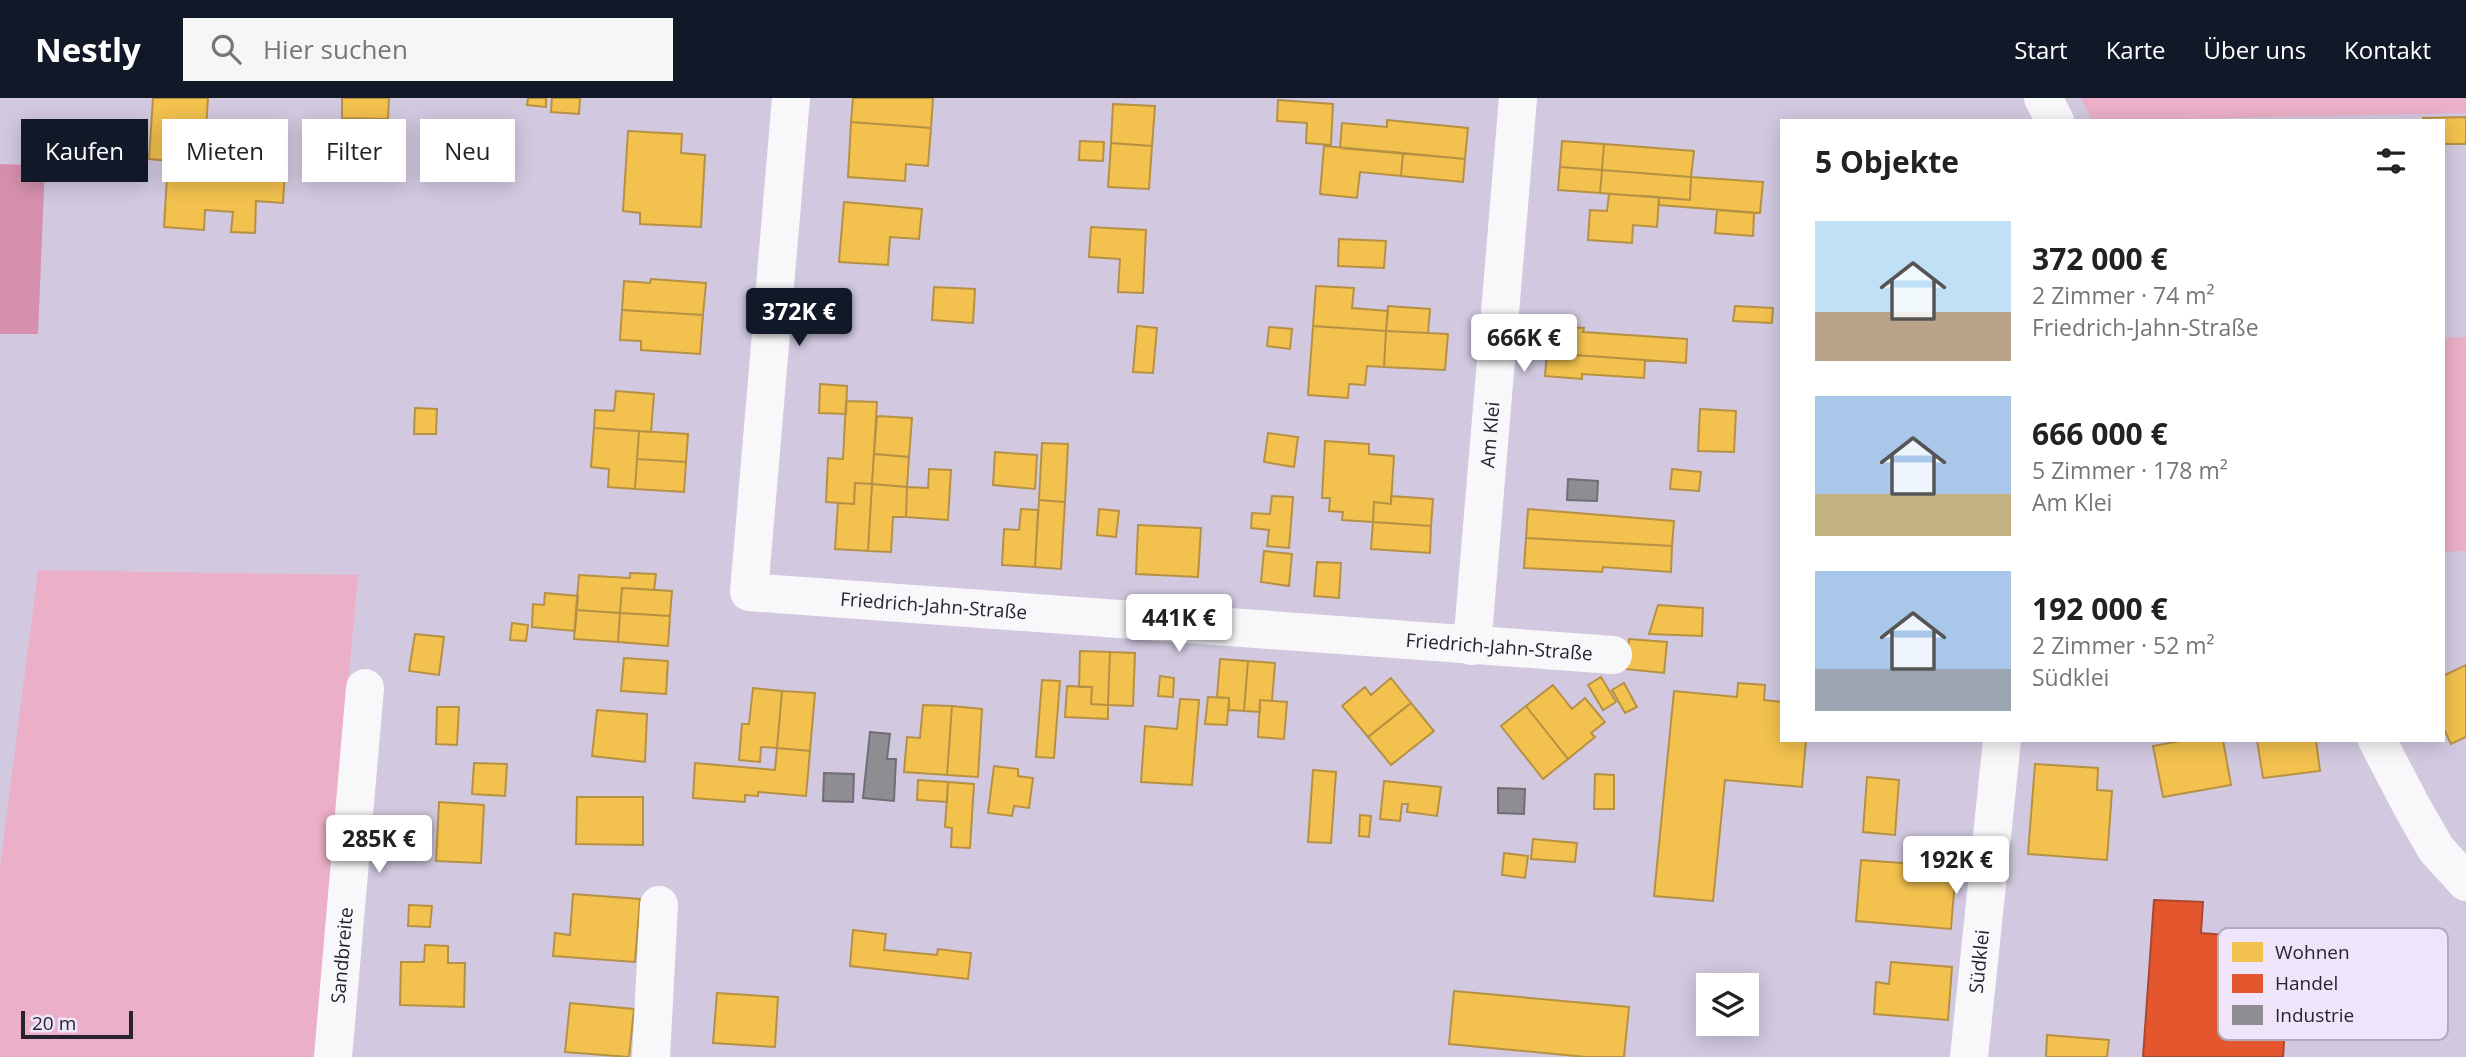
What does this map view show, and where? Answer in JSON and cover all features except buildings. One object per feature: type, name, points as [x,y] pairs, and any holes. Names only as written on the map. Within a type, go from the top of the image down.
[{"type":"street","name":"Friedrich-Jahn-Straße","points":[[791,98],[749,592],[1613,655]]},
{"type":"street","name":"Am Klei","points":[[1472,646],[1518,98]]},
{"type":"street","points":[[2043,98],[2054,119]]},
{"type":"street","name":"Sandbreite","points":[[334,1057],[365,688]]},
{"type":"street","name":"Südklei","points":[[1969,1057],[2002,742]]},
{"type":"street","points":[[2378,742],[2436,849],[2466,882]]},
{"type":"street","points":[[651,1057],[659,905]]},
{"type":"shaded area","points":[[2081,98],[2466,98],[2466,113],[2091,119]]},
{"type":"shaded area","points":[[0,164],[21,165],[21,182],[44,182],[38,334],[0,334]]},
{"type":"shaded area","points":[[2466,337],[2466,551],[2445,552],[2445,338]]},
{"type":"shaded area","points":[[38,570],[358,575],[314,1057],[0,1057],[0,868]]}]
